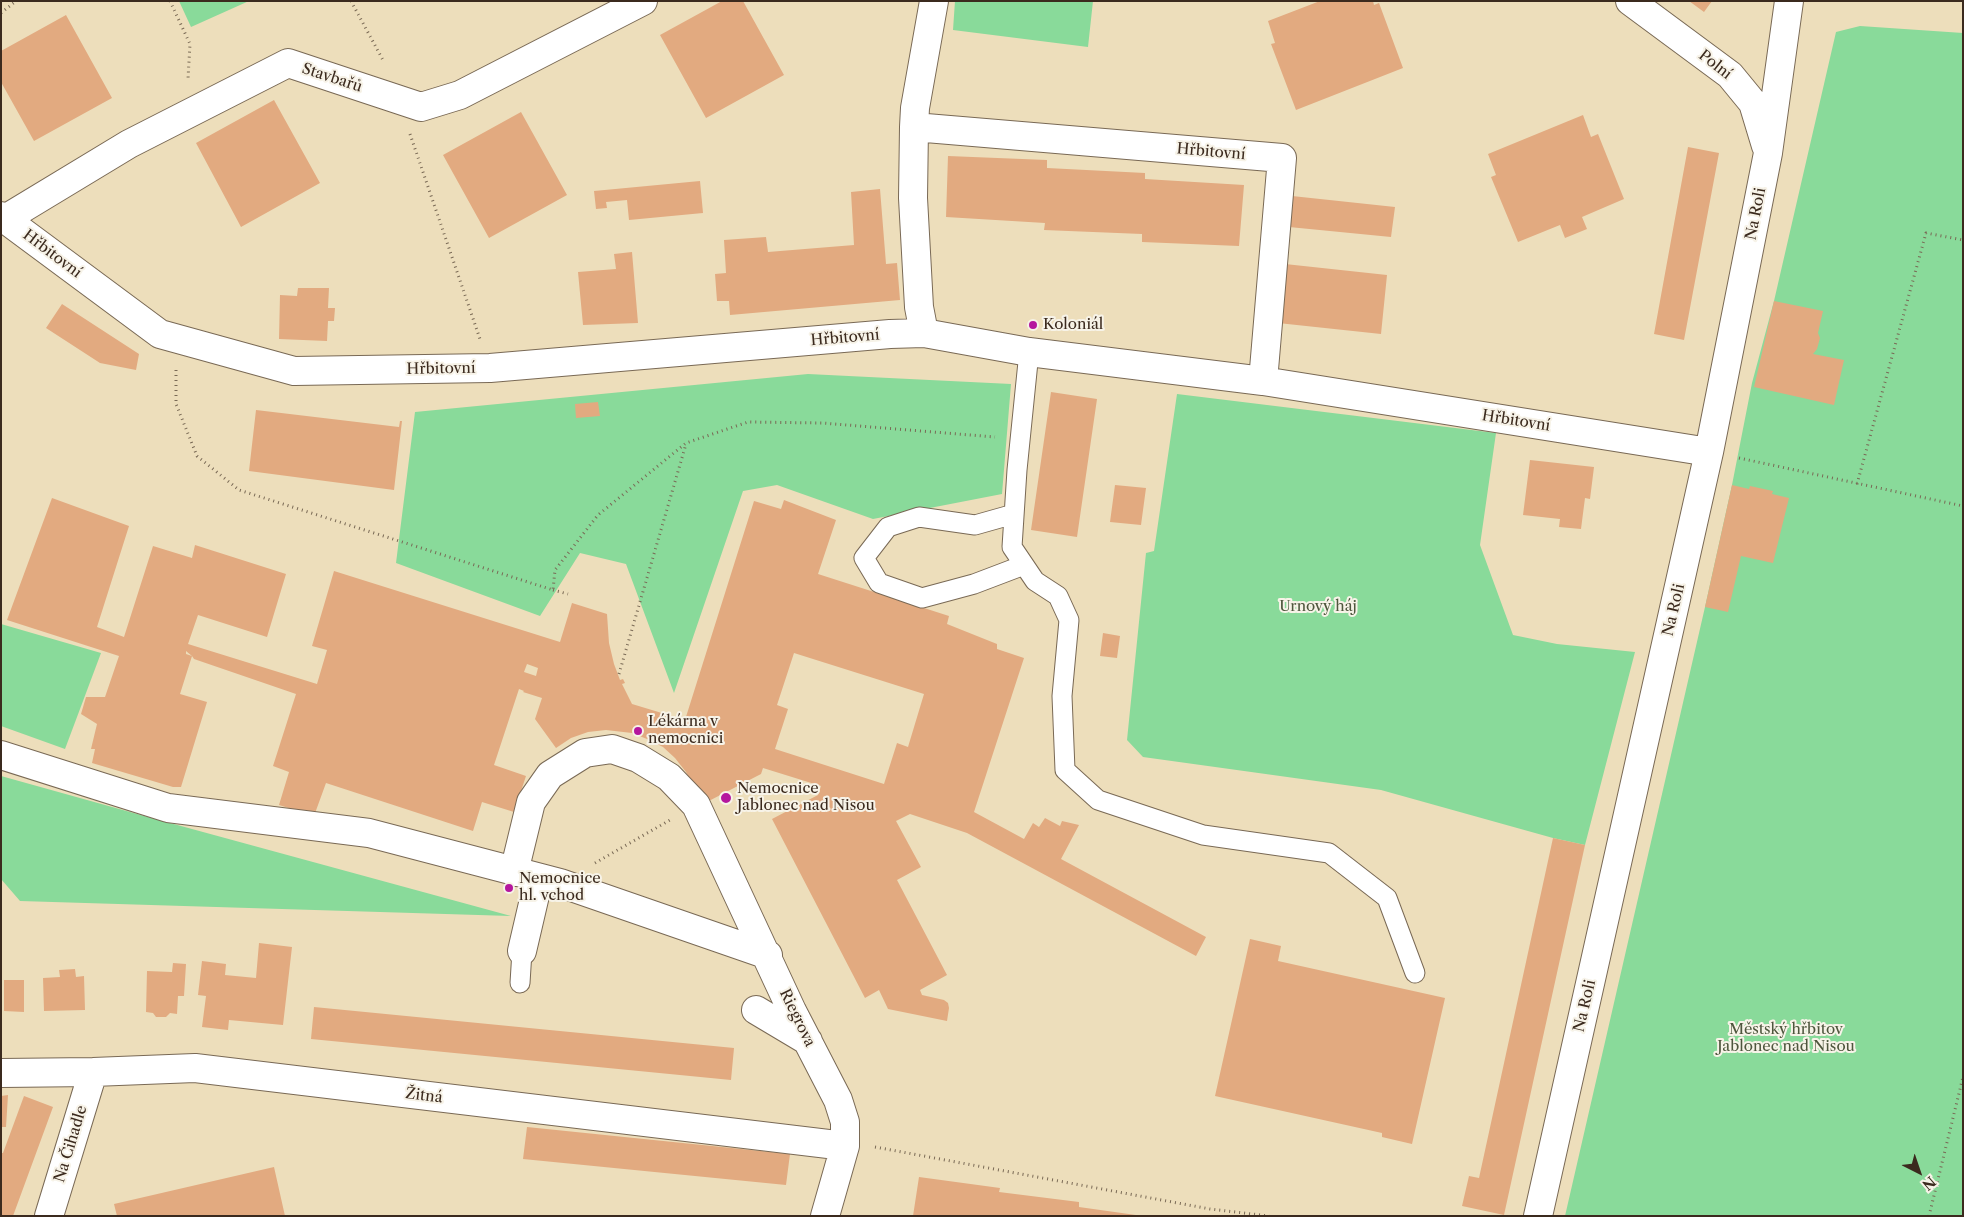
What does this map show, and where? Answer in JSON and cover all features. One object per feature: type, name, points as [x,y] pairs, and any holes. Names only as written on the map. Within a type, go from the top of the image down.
[{"type":"street","name":"Stavbařů","points":[[3,217],[128,144],[288,63],[422,107],[460,96],[643,1]]},
{"type":"street","points":[[924,333],[919,307],[913,198],[914,127],[915,108],[934,1]]},
{"type":"street","name":"Polní","points":[[1630,1],[1730,75],[1753,103],[1768,153]]},
{"type":"street","name":"Na Roli","points":[[1538,1216],[1709,452],[1768,153],[1789,1]]},
{"type":"street","name":"Hřbitovní","points":[[914,127],[1282,158],[1262,381]]},
{"type":"street","name":"Hřbitovní","points":[[3,217],[160,334],[294,371],[490,368],[890,334],[924,333],[1029,352],[1262,381],[1709,452]]},
{"type":"street","name":"Riegrova","points":[[522,951],[538,878],[531,802],[550,775],[584,753],[612,749],[638,758],[669,777],[702,816],[808,1041],[838,1100],[845,1122],[845,1146],[825,1216]]},
{"type":"street","points":[[1,755],[168,808],[369,833],[538,878],[768,955]]},
{"type":"street","points":[[756,1010],[808,1041]]},
{"type":"street","name":"Žitná","points":[[1,1073],[195,1068],[845,1146]]},
{"type":"street","name":"Na Čihadle","points":[[49,1216],[93,1072]]},
{"type":"lane","points":[[1029,352],[1012,547],[1035,581],[1058,596],[1069,620],[1062,696],[1065,770],[1098,800],[1203,835],[1329,853],[1387,898],[1415,973]]},
{"type":"lane","points":[[1014,514],[975,525],[920,517],[888,526],[864,558],[879,583],[922,598],[974,584],[1024,565]]},
{"type":"lane","points":[[520,983],[522,951]]},
{"type":"path","points":[[1,12],[16,1]]},
{"type":"path","points":[[170,1],[190,44],[187,114]]},
{"type":"path","points":[[351,1],[385,63]]},
{"type":"path","points":[[407,102],[410,133],[490,368]]},
{"type":"path","points":[[1857,484],[1926,233],[1963,240]]},
{"type":"path","points":[[176,338],[176,404],[198,456],[238,490],[568,594]]},
{"type":"path","points":[[553,590],[555,570],[598,515],[686,443],[748,422],[822,422],[1020,440]]},
{"type":"path","points":[[619,674],[686,443]]},
{"type":"path","points":[[1709,452],[1963,506]]},
{"type":"path","points":[[538,878],[702,816]]},
{"type":"path","points":[[1929,1216],[1963,1077]]},
{"type":"path","points":[[845,1146],[862,1145],[1210,1209],[1269,1216]]},
{"type":"green space","points":[[179,1],[249,1],[191,27]]},
{"type":"green space","points":[[955,1],[1093,1],[1088,47],[953,30]]},
{"type":"green space","name":"Městský hřbitov Jablonec nad Nisou","points":[[1860,26],[1963,33],[1963,1216],[1565,1216],[1705,607],[1752,383],[1774,301],[1836,32]]},
{"type":"green space","points":[[808,374],[1011,384],[1002,494],[873,519],[777,485],[743,491],[674,693],[626,564],[580,553],[540,616],[396,563],[415,412]]},
{"type":"green space","name":"Urnový háj","points":[[1177,394],[1496,433],[1480,545],[1513,635],[1557,644],[1635,652],[1585,845],[1553,838],[1381,790],[1143,757],[1127,740],[1146,553],[1154,551]]},
{"type":"green space","points":[[1,624],[101,653],[65,749],[1,726]]},
{"type":"green space","points":[[1,776],[511,916],[20,901],[1,879]]},
{"type":"building","points":[[722,1],[743,1],[784,75],[706,118],[660,35]]},
{"type":"building","points":[[1320,1],[1373,1],[1374,5],[1379,3],[1403,68],[1296,110],[1271,44],[1275,43],[1268,21]]},
{"type":"building","points":[[1689,1],[1712,1],[1704,12]]},
{"type":"building","points":[[66,15],[112,98],[34,141],[1,82],[1,51]]},
{"type":"building","points":[[274,100],[320,183],[241,227],[196,143]]},
{"type":"building","points":[[521,112],[567,195],[489,238],[443,155]]},
{"type":"building","points":[[1583,115],[1591,137],[1598,134],[1624,199],[1582,217],[1587,229],[1565,238],[1560,225],[1518,242],[1491,177],[1496,175],[1488,154]]},
{"type":"building","points":[[1688,147],[1719,153],[1684,340],[1654,334]]},
{"type":"building","points":[[948,156],[1047,160],[1047,168],[1145,173],[1145,179],[1244,185],[1239,246],[1142,242],[1142,234],[1044,230],[1045,223],[946,217]]},
{"type":"building","points":[[700,181],[703,213],[629,220],[627,200],[606,202],[607,208],[596,209],[594,191]]},
{"type":"building","points":[[880,189],[886,264],[897,263],[900,300],[730,315],[729,301],[717,301],[715,274],[726,273],[724,240],[766,237],[768,252],[854,245],[851,192]]},
{"type":"building","points":[[1292,196],[1395,207],[1391,237],[1289,227]]},
{"type":"building","points":[[632,252],[638,323],[583,325],[578,272],[616,269],[614,254]]},
{"type":"building","points":[[1285,264],[1387,275],[1381,334],[1278,323]]},
{"type":"building","points":[[298,288],[329,288],[328,308],[335,308],[334,321],[328,321],[327,341],[279,339],[280,295],[297,296]]},
{"type":"building","points":[[1774,301],[1823,311],[1818,333],[1820,338],[1817,349],[1813,354],[1844,360],[1834,405],[1754,387]]},
{"type":"building","points":[[62,304],[139,354],[136,370],[100,363],[46,328]]},
{"type":"building","points":[[1051,392],[1097,399],[1077,537],[1031,530]]},
{"type":"building","points":[[598,402],[600,416],[576,418],[575,404]]},
{"type":"building","points":[[256,410],[399,427],[400,421],[402,421],[394,490],[249,471]]},
{"type":"building","points":[[1530,460],[1594,467],[1590,499],[1585,498],[1581,529],[1559,527],[1560,519],[1523,515]]},
{"type":"building","points":[[1115,485],[1146,488],[1141,525],[1110,522]]},
{"type":"building","points":[[1732,485],[1749,489],[1750,486],[1773,491],[1772,494],[1789,498],[1773,563],[1741,556],[1728,612],[1705,607]]},
{"type":"building","points":[[52,498],[129,526],[97,627],[124,637],[153,546],[192,558],[195,545],[286,574],[267,637],[198,615],[188,644],[317,684],[327,650],[312,646],[334,571],[560,642],[572,603],[607,614],[609,643],[614,664],[620,680],[623,679],[625,683],[622,684],[632,704],[685,720],[754,501],[781,509],[784,500],[836,520],[818,574],[949,616],[947,624],[997,644],[997,649],[1024,658],[974,812],[1024,839],[1033,823],[1039,827],[1045,818],[1060,826],[1062,821],[1079,825],[1061,859],[1206,937],[1196,956],[967,833],[910,814],[896,821],[921,867],[897,880],[947,975],[920,990],[922,995],[944,1000],[948,1003],[949,1008],[947,1021],[888,1009],[879,990],[865,998],[772,819],[818,795],[821,786],[763,768],[761,774],[703,804],[686,772],[675,758],[663,747],[632,733],[606,730],[588,732],[571,738],[556,748],[535,719],[542,698],[519,689],[494,765],[526,776],[514,812],[482,802],[473,831],[326,783],[314,816],[279,805],[289,772],[273,766],[296,694],[194,659],[192,656],[180,694],[207,702],[181,787],[173,787],[92,763],[95,749],[91,749],[97,724],[81,714],[86,697],[105,697],[119,656],[7,620]],"holes":[[[794,653],[924,694],[908,747],[897,743],[884,784],[775,749],[788,709],[777,705]],[[527,664],[538,668],[536,676],[524,672]]]},
{"type":"building","points":[[1103,633],[1120,636],[1117,658],[1100,656]]},
{"type":"building","points":[[1553,838],[1585,845],[1504,1215],[1462,1206],[1469,1176],[1479,1178]]},
{"type":"building","points":[[1250,939],[1281,946],[1278,961],[1445,998],[1412,1144],[1382,1137],[1382,1133],[1215,1096]]},
{"type":"building","points":[[259,943],[292,947],[283,1025],[229,1020],[228,1030],[202,1027],[206,996],[198,995],[202,961],[226,964],[225,975],[256,978]]},
{"type":"building","points":[[173,963],[186,964],[184,996],[178,996],[177,1014],[170,1013],[166,1017],[156,1017],[153,1013],[146,1012],[147,971],[172,972]]},
{"type":"building","points":[[75,969],[76,977],[84,976],[85,1010],[44,1011],[43,978],[60,977],[59,970]]},
{"type":"building","points":[[4,980],[24,980],[24,1012],[4,1011]]},
{"type":"building","points":[[314,1007],[734,1048],[731,1080],[311,1039]]},
{"type":"building","points":[[8,1095],[6,1127],[1,1127],[1,1096]]},
{"type":"building","points":[[24,1096],[53,1107],[13,1216],[1,1216],[1,1153],[3,1153]]},
{"type":"building","points":[[527,1127],[790,1154],[786,1185],[523,1159]]},
{"type":"building","points":[[274,1167],[285,1216],[117,1216],[114,1204]]},
{"type":"building","points":[[919,1177],[1000,1188],[999,1192],[1079,1202],[1079,1207],[1143,1216],[913,1216]]},
{"type":"place","name":"Koloniál","points":[[1033,325]]},
{"type":"place","name":"Lékárna v nemocnici","points":[[638,731]]},
{"type":"place","name":"Nemocnice Jablonec nad Nisou","points":[[726,798]]},
{"type":"place","name":"Nemocnice hl. vchod","points":[[509,888]]}]
